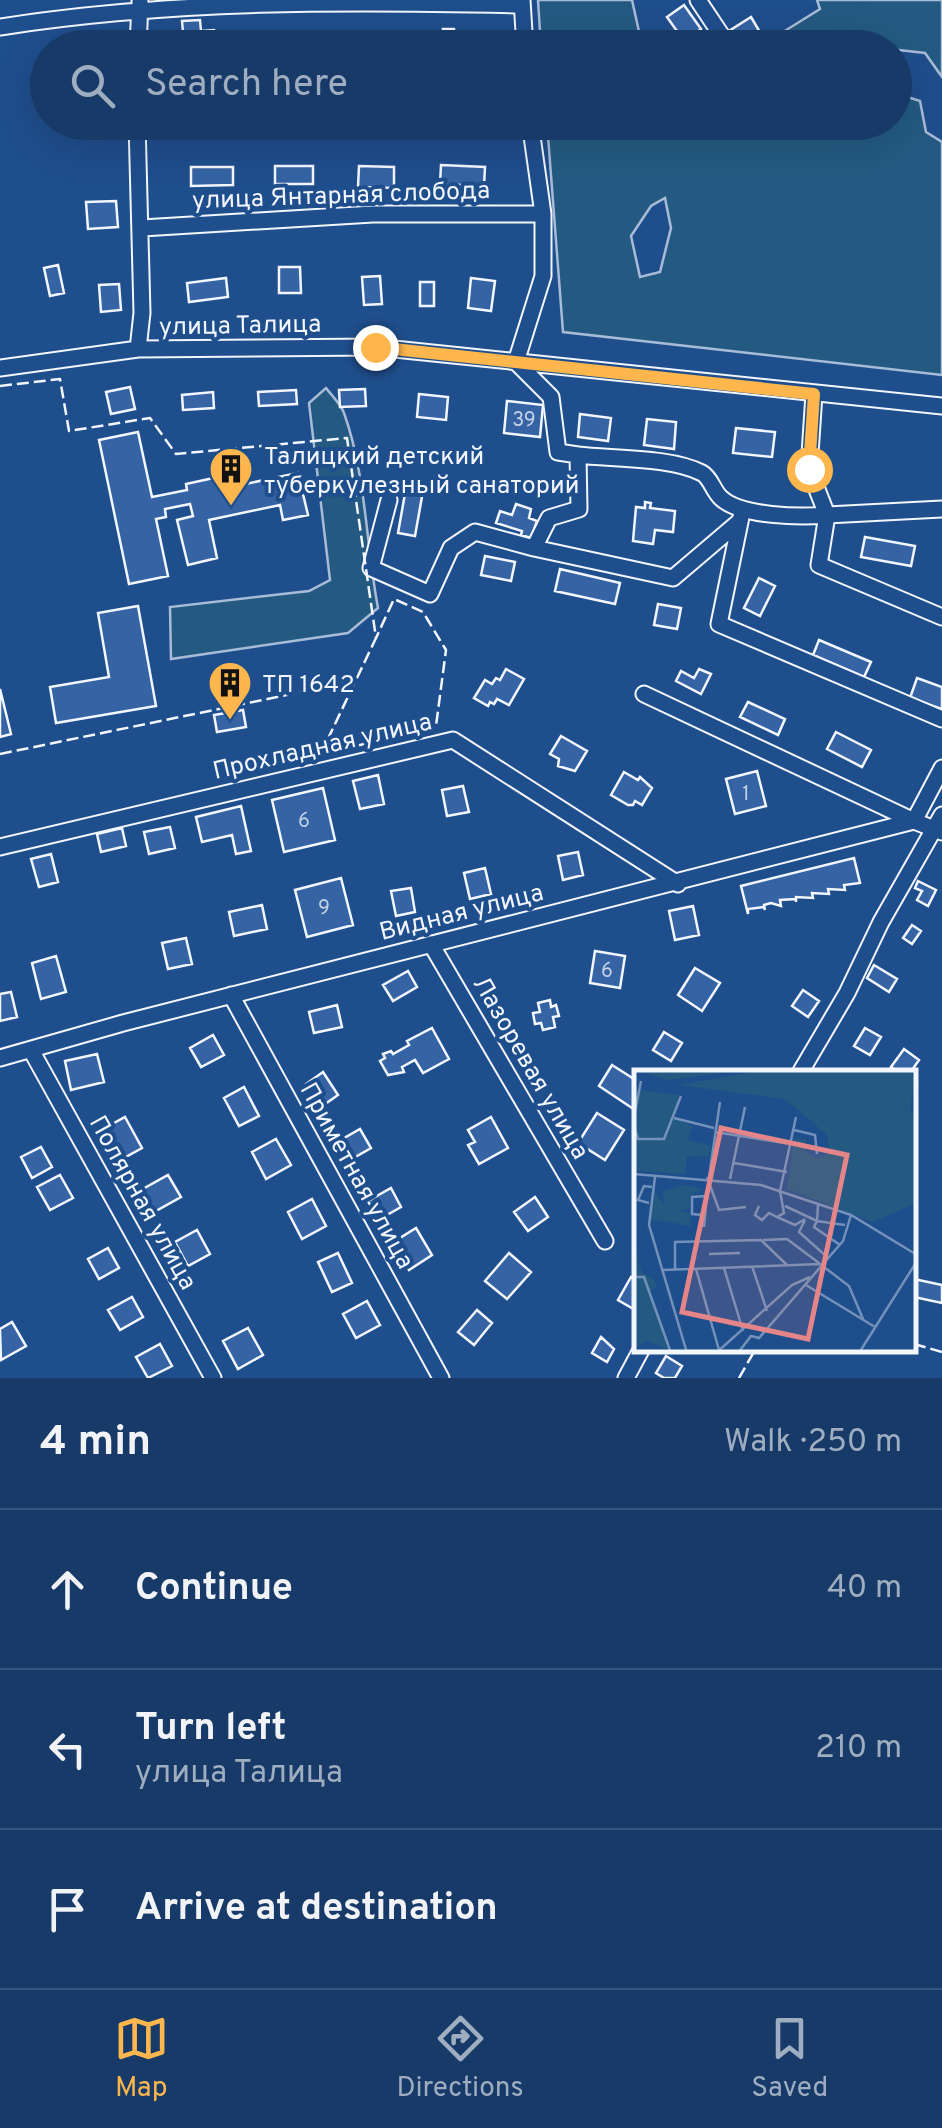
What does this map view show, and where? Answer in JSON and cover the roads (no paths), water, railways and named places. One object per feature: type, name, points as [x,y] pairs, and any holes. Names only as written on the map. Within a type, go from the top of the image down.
[{"type":"street","points":[[698,0],[718,30]]},
{"type":"street","points":[[0,27],[140,4],[522,2],[524,30]]},
{"type":"street","points":[[139,30],[140,4]]},
{"type":"street","points":[[138,140],[142,228],[138,350]]},
{"type":"street","points":[[532,140],[542,214],[543,276],[516,362],[551,397],[558,452],[676,465],[705,474],[722,499],[742,514],[793,518],[942,509]]},
{"type":"street","name":"улица Янтарная слобода","points":[[142,228],[372,214],[542,214]]},
{"type":"street","name":"улица Талица","points":[[0,368],[138,350],[375,347],[942,406]]},
{"type":"street","points":[[814,394],[809,469],[828,515],[819,566],[942,617]]},
{"type":"street","points":[[534,548],[549,518],[579,510],[578,456]]},
{"type":"street","points":[[389,500],[371,568],[430,594],[450,548],[475,532],[674,578],[742,514]]},
{"type":"street","points":[[742,514],[719,624],[942,718]]},
{"type":"street","points":[[644,694],[914,821],[940,825],[802,1070]]},
{"type":"street","name":"Прохладная улица","points":[[0,847],[453,740],[678,884]]},
{"type":"street","points":[[914,821],[942,768]]},
{"type":"street","name":"Видная улица","points":[[0,1058],[230,995],[914,821]]},
{"type":"street","name":"Лазоревая улица","points":[[431,944],[605,1241]]},
{"type":"street","name":"Приметная улица","points":[[230,995],[441,1378]]},
{"type":"street","name":"Полярная улица","points":[[31,1050],[214,1378]]},
{"type":"street","points":[[626,1378],[639,1353]]},
{"type":"place","name":"Талицкий детский туберкулезный санаторий","points":[[231,507]]},
{"type":"place","name":"ТП 1642","points":[[230,721]]}]
